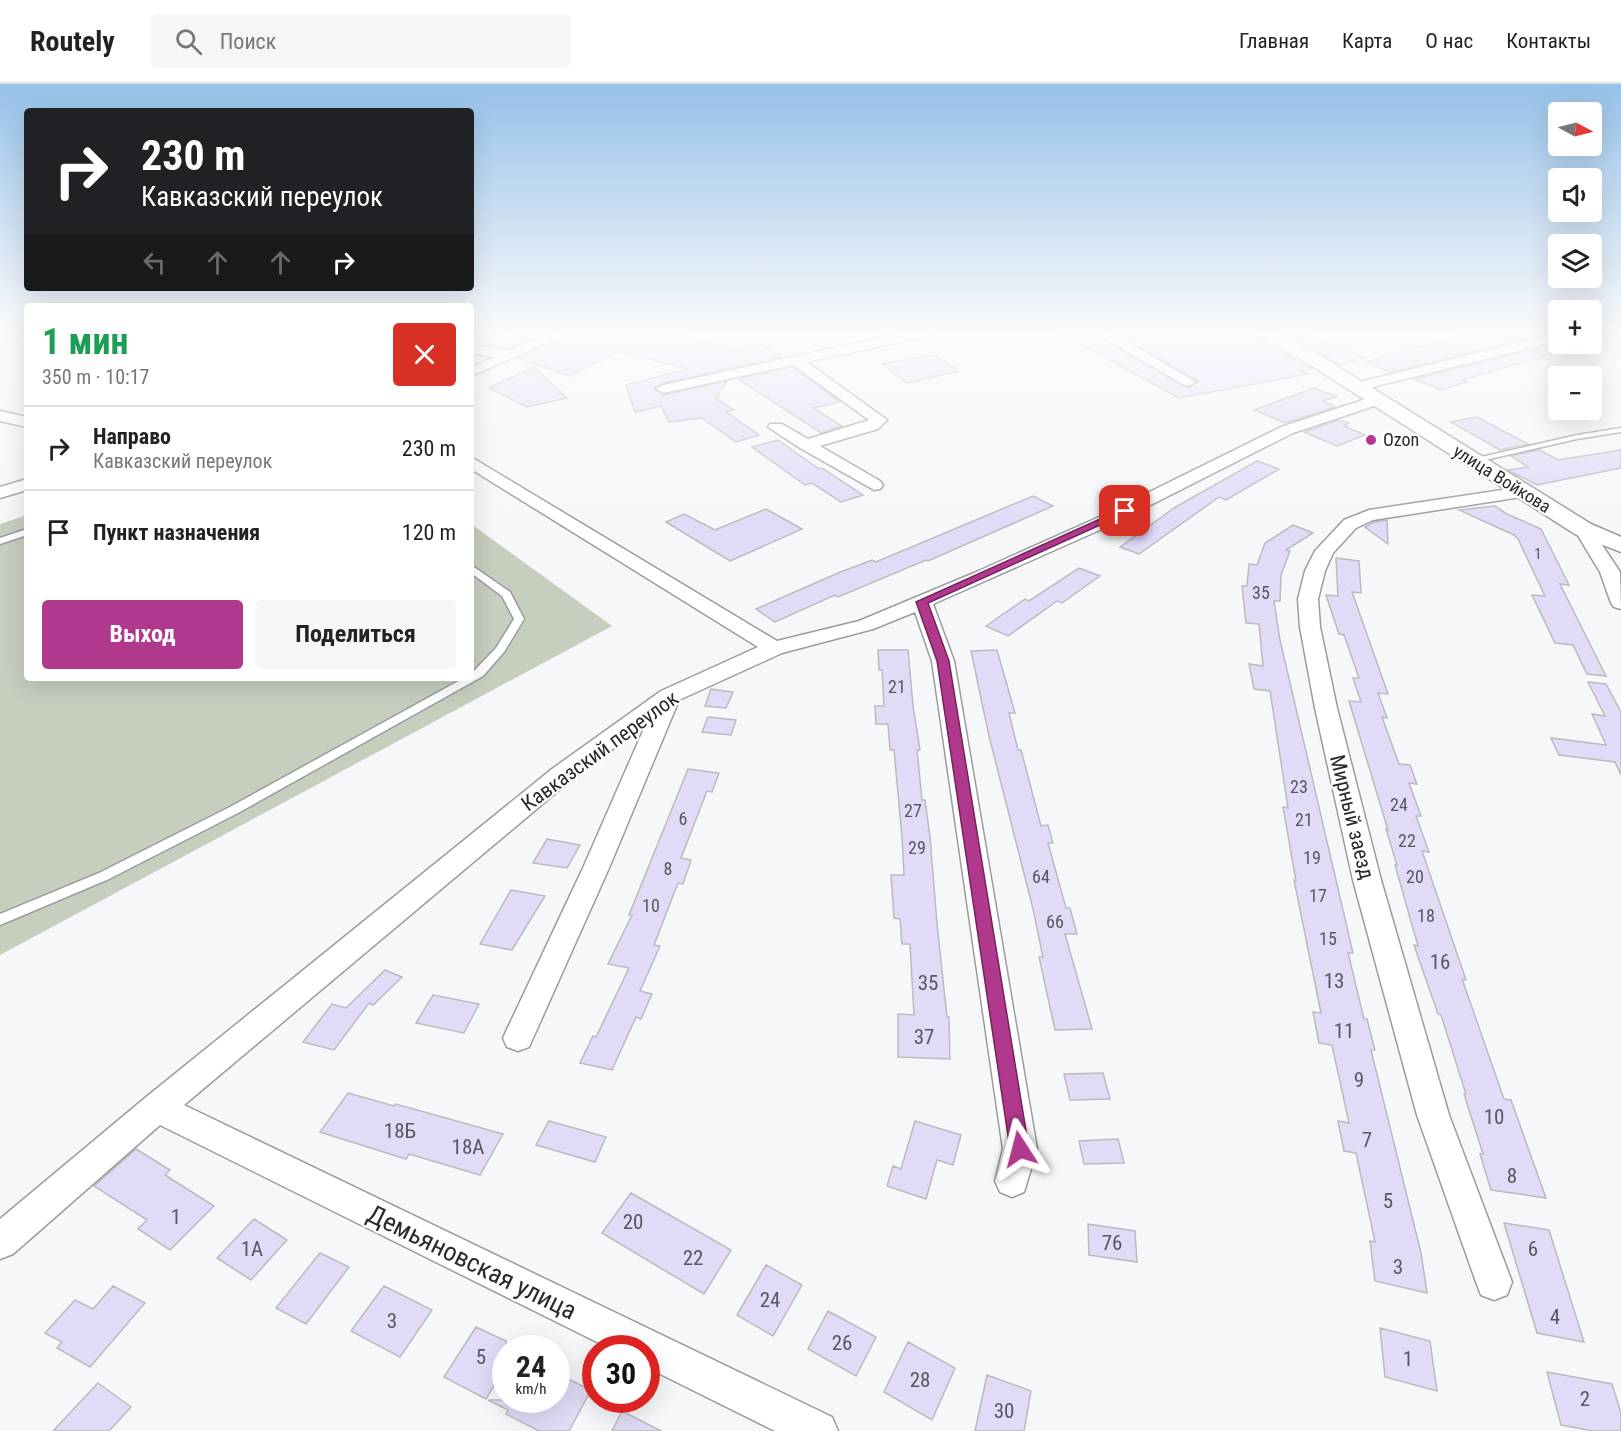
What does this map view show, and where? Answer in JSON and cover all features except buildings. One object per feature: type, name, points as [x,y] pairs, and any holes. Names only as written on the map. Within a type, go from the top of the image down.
[{"type":"street","points":[[807,445],[872,426],[879,420],[845,396]]},
{"type":"street","name":"улица Войкова","points":[[1371,396],[1583,529],[1621,544]]},
{"type":"street","name":"Кавказский переулок","points":[[0,1242],[157,1108],[561,775],[669,696],[774,648],[866,625],[922,602],[1105,521],[1287,430],[1378,400]]},
{"type":"street","points":[[0,416],[24,421]]},
{"type":"street","points":[[776,427],[874,485]]},
{"type":"street","points":[[474,464],[774,648]]},
{"type":"street","points":[[0,493],[24,485]]},
{"type":"street","name":"Мирный заезд","points":[[1494,1282],[1432,1115],[1367,880],[1326,708],[1310,627],[1308,599],[1315,571],[1324,551],[1336,537],[1359,520],[1380,513],[1521,492]]},
{"type":"street","points":[[1583,529],[1610,572],[1621,603]]},
{"type":"street","points":[[922,602],[943,661],[1020,1149],[1012,1181]]},
{"type":"street","points":[[518,1038],[596,868],[669,696]]},
{"type":"street","name":"Демьяновская улица","points":[[157,1108],[818,1431]]},
{"type":"lane","points":[[1472,460],[1577,437],[1621,430]]},
{"type":"lane","points":[[0,541],[24,533]]},
{"type":"lane","points":[[474,570],[506,594],[519,619],[500,650],[474,677]]},
{"type":"lane","points":[[0,921],[104,876],[234,810],[466,681]]},
{"type":"green space","points":[[24,516],[24,681],[474,681],[474,526],[612,626],[0,955],[0,524]]},
{"type":"place","name":"Ozon","points":[[1371,440]]},
{"type":"route","points":[[1020,1149],[943,661],[922,602],[1125,511]]}]
